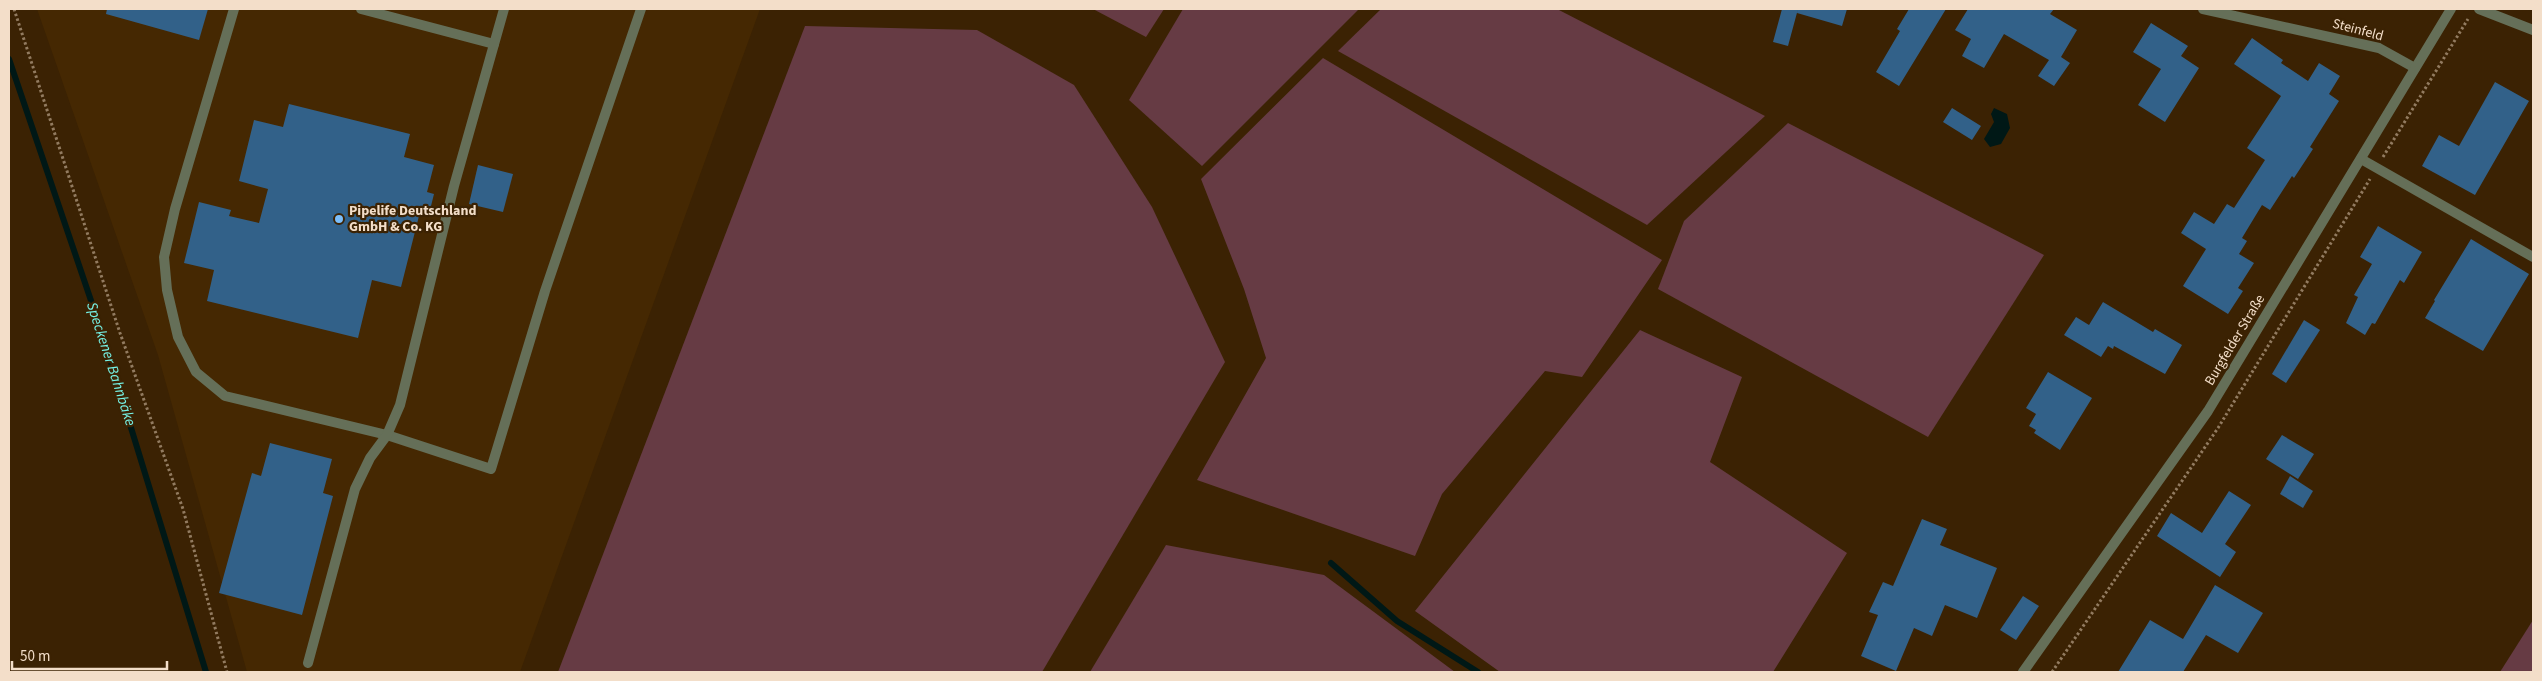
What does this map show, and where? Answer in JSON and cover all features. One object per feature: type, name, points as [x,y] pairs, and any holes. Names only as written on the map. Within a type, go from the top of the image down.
[{"type":"street","points":[[234,9],[175,209],[164,257],[167,290],[178,337],[196,372],[225,396],[387,435],[491,469],[545,291],[641,9]]},
{"type":"street","points":[[362,9],[494,44]]},
{"type":"street","points":[[308,663],[355,489],[370,458],[387,435],[400,406],[454,186],[504,9]]},
{"type":"street","name":"Steinfeld","points":[[2203,9],[2379,48],[2415,68]]},
{"type":"street","name":"Burgfelder Straße","points":[[2023,672],[2208,411],[2451,9]]},
{"type":"street","points":[[2479,9],[2533,30]]},
{"type":"street","points":[[2361,159],[2533,257]]},
{"type":"path","points":[[14,9],[120,333],[183,509],[227,672]]},
{"type":"shaded area","points":[[37,9],[760,9],[520,672],[247,672],[158,355]]},
{"type":"shaded area","points":[[1093,9],[1164,9],[1146,37]]},
{"type":"shaded area","points":[[1183,9],[1359,9],[1202,166],[1129,100]]},
{"type":"shaded area","points":[[1381,9],[1557,9],[1765,116],[1647,225],[1338,51]]},
{"type":"shaded area","points":[[805,26],[977,30],[1074,85],[1152,207],[1225,362],[1042,672],[558,672]]},
{"type":"shaded area","points":[[1323,58],[1662,260],[1582,377],[1545,371],[1442,494],[1415,556],[1197,480],[1266,358],[1244,289],[1201,179]]},
{"type":"shaded area","points":[[1788,123],[2044,255],[1928,437],[1658,289],[1684,221]]},
{"type":"shaded area","points":[[1640,330],[1742,377],[1710,462],[1847,553],[1773,672],[1500,672],[1415,611]]},
{"type":"shaded area","points":[[1166,545],[1324,575],[1455,672],[1090,672]]},
{"type":"shaded area","points":[[2533,620],[2533,672],[2500,672]]},
{"type":"water","points":[[1994,108],[2007,114],[2010,128],[2001,144],[1990,147],[1984,139],[1994,122],[1991,114]]},
{"type":"building","points":[[107,9],[208,9],[199,40],[106,14]]},
{"type":"building","points":[[1782,9],[1798,9],[1788,46],[1773,42]]},
{"type":"building","points":[[1798,9],[1847,9],[1842,26],[1797,13]]},
{"type":"building","points":[[1909,9],[1946,9],[1899,86],[1876,72],[1900,31],[1897,29]]},
{"type":"building","points":[[1968,9],[2054,9],[2050,14],[2077,30],[2061,57],[2070,63],[2054,86],[2038,76],[2049,60],[2004,34],[1984,68],[1962,56],[1971,39],[1955,30]]},
{"type":"building","points":[[2151,23],[2188,46],[2181,56],[2199,68],[2165,122],[2138,105],[2161,69],[2133,52]]},
{"type":"building","points":[[2252,38],[2283,60],[2281,63],[2308,81],[2319,63],[2340,76],[2329,94],[2339,101],[2310,147],[2313,149],[2294,178],[2292,176],[2270,210],[2262,205],[2242,238],[2247,241],[2239,254],[2254,263],[2238,288],[2243,291],[2228,314],[2183,286],[2206,249],[2181,233],[2194,212],[2214,224],[2227,204],[2234,208],[2265,160],[2247,148],[2281,96],[2234,64]]},
{"type":"building","points":[[2495,82],[2529,101],[2475,195],[2422,166],[2439,135],[2459,146]]},
{"type":"building","name":"Pipelife Deutschland GmbH & Co. KG","points":[[289,104],[410,134],[404,157],[434,165],[427,192],[434,194],[429,214],[420,212],[401,287],[372,280],[358,338],[207,301],[214,270],[184,263],[199,202],[231,210],[229,216],[259,223],[268,189],[239,181],[254,120],[283,127]]},
{"type":"building","points":[[1952,108],[1981,126],[1972,140],[1943,122]]},
{"type":"building","points":[[478,165],[513,174],[503,212],[469,204]]},
{"type":"building","points":[[2378,226],[2422,252],[2404,283],[2400,280],[2375,324],[2372,323],[2365,335],[2346,323],[2358,297],[2354,295],[2372,264],[2360,257]]},
{"type":"building","points":[[2471,239],[2529,274],[2483,351],[2425,318]]},
{"type":"building","points":[[2103,302],[2153,332],[2155,329],[2182,345],[2165,374],[2114,346],[2113,349],[2108,346],[2101,357],[2064,335],[2076,317],[2089,325]]},
{"type":"building","points":[[2304,320],[2320,330],[2286,383],[2272,374]]},
{"type":"building","points":[[2048,372],[2092,398],[2060,450],[2034,433],[2036,430],[2029,426],[2036,414],[2026,408]]},
{"type":"building","points":[[2282,435],[2314,454],[2298,479],[2266,459]]},
{"type":"building","points":[[270,443],[332,459],[323,493],[333,496],[302,615],[219,593],[252,473],[261,476]]},
{"type":"building","points":[[2290,476],[2313,491],[2303,508],[2280,494]]},
{"type":"building","points":[[2229,491],[2251,505],[2225,544],[2236,552],[2220,577],[2157,536],[2171,513],[2202,533]]},
{"type":"building","points":[[1922,519],[1947,529],[1940,545],[1997,568],[1977,618],[1945,605],[1932,636],[1914,628],[1896,671],[1861,656],[1878,615],[1869,612],[1883,582],[1893,586]]},
{"type":"building","points":[[2215,585],[2263,613],[2238,653],[2206,635],[2183,672],[2118,672],[2150,620],[2183,639]]},
{"type":"building","points":[[2023,596],[2039,606],[2016,640],[2000,630]]},
{"type":"waterway","name":"Speckener Bahnbäke","points":[[9,59],[101,330],[206,672]]},
{"type":"waterway","points":[[1331,563],[1397,621],[1478,672]]},
{"type":"place","name":"Pipelife Deutschland GmbH & Co. KG","points":[[339,219]]}]
